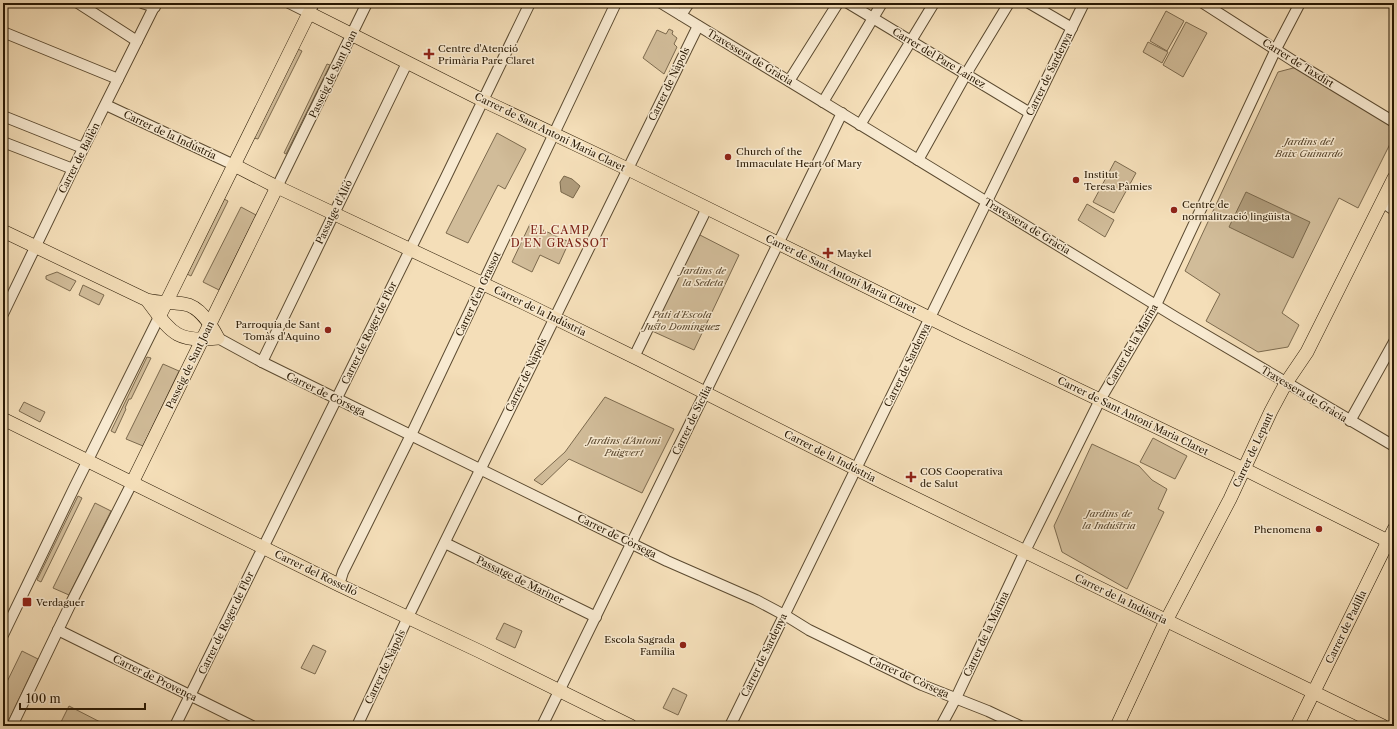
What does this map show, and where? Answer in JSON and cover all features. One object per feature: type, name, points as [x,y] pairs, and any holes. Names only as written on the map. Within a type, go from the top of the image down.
[{"type":"main road","name":"Carrer de Sant Antoni Maria Claret","points":[[311,8],[352,35],[407,63],[930,318],[1244,468],[1391,542]]},
{"type":"main road","points":[[160,317],[311,8]]},
{"type":"main road","name":"Carrer de la Indústria","points":[[234,165],[277,187],[411,249],[634,357],[856,469],[1383,726]]},
{"type":"main road","name":"Carrer de Lepant","points":[[1117,726],[1166,621],[1230,499],[1271,410],[1308,350],[1394,178]]},
{"type":"main road","name":"Passeig de Sant Joan","points":[[132,483],[277,187]]},
{"type":"main road","points":[[3,231],[147,300],[191,306],[210,324],[218,338],[202,340],[192,339],[177,334],[167,326],[147,300]]},
{"type":"main road","name":"Carrer del Rosselló","points":[[3,418],[339,585],[631,726]]},
{"type":"main road","name":"Carrer de Padilla","points":[[1297,726],[1391,542],[1394,529]]},
{"type":"street","points":[[78,3],[137,41]]},
{"type":"street","points":[[142,3],[156,5]]},
{"type":"street","name":"Carrer de Sant Antoni Maria Claret","points":[[289,3],[311,8]]},
{"type":"street","name":"Passeig de Sant Joan","points":[[277,187],[367,3]]},
{"type":"street","name":"Carrer de Roger de Flor","points":[[175,726],[411,249],[470,125],[484,101],[497,69],[530,3]]},
{"type":"street","name":"Carrer d'en Grassot","points":[[339,585],[343,572],[411,435],[616,3]]},
{"type":"street","name":"Travessera de Gràcia","points":[[661,3],[1286,384],[1394,446]]},
{"type":"street","points":[[681,15],[689,3]]},
{"type":"street","points":[[789,81],[838,3]]},
{"type":"street","name":"Carrer del Pare Laínez","points":[[848,3],[1030,113]]},
{"type":"street","points":[[823,102],[882,3]]},
{"type":"street","points":[[860,125],[934,3]]},
{"type":"street","points":[[918,160],[966,74],[1009,3]]},
{"type":"street","points":[[1028,3],[1072,28]]},
{"type":"street","name":"Carrer de Sardenya","points":[[730,726],[1084,3]]},
{"type":"street","name":"Carrer de Taxdirt","points":[[1203,3],[1394,122]]},
{"type":"street","name":"Carrer de la Marina","points":[[942,726],[1025,551],[1100,400],[1156,305],[1276,48],[1300,3]]},
{"type":"street","name":"Carrer de Bailèn","points":[[3,314],[83,148],[156,5]]},
{"type":"street","name":"Carrer de Nàpols","points":[[356,726],[480,469],[698,26]]},
{"type":"street","points":[[3,32],[118,79]]},
{"type":"street","name":"Passatge d'Alió","points":[[262,362],[407,63]]},
{"type":"street","name":"Carrer de la Indústria","points":[[106,105],[234,165]]},
{"type":"street","name":"Carrer de Sicília","points":[[542,726],[842,114]]},
{"type":"street","points":[[3,116],[83,148]]},
{"type":"street","points":[[3,142],[73,169]]},
{"type":"street","points":[[1382,202],[1394,210]]},
{"type":"street","points":[[634,357],[707,208]]},
{"type":"street","points":[[3,635],[87,461],[160,317]]},
{"type":"street","name":"Carrer de Còrsega","points":[[218,338],[262,362],[667,561],[756,600],[809,630],[922,685],[988,711],[1020,726]]},
{"type":"street","points":[[1350,421],[1394,342]]},
{"type":"street","name":"Passeig de Sant Joan","points":[[12,726],[58,630],[132,483]]},
{"type":"street","name":"Passatge de Mariner","points":[[444,543],[596,617]]},
{"type":"street","name":"Carrer de Provença","points":[[58,630],[252,726]]},
{"type":"green space","points":[[1166,11],[1184,21],[1167,51],[1150,41]]},
{"type":"green space","points":[[1186,22],[1207,33],[1183,77],[1163,65]]},
{"type":"green space","points":[[669,29],[673,31],[672,34],[677,38],[674,44],[677,47],[664,74],[643,58],[657,30],[666,34]]},
{"type":"green space","points":[[1148,42],[1168,52],[1162,63],[1143,52]]},
{"type":"green space","points":[[298,49],[302,51],[258,139],[254,138]]},
{"type":"green space","points":[[327,64],[330,65],[286,154],[284,153]]},
{"type":"green space","name":"Jardins del Baix Guinardó","points":[[1297,67],[1394,128],[1394,136],[1358,208],[1339,198],[1282,313],[1299,325],[1288,347],[1258,352],[1206,321],[1220,294],[1185,271],[1278,72]]},
{"type":"green space","points":[[497,133],[526,149],[505,189],[498,185],[468,243],[446,233]]},
{"type":"green space","points":[[1115,161],[1136,173],[1114,213],[1093,202]]},
{"type":"green space","points":[[224,199],[228,201],[191,276],[187,274]]},
{"type":"green space","points":[[1087,204],[1114,220],[1105,237],[1078,220]]},
{"type":"green space","points":[[241,207],[256,215],[219,290],[203,282]]},
{"type":"green space","points":[[530,224],[569,242],[559,264],[540,255],[532,272],[512,262]]},
{"type":"green space","points":[[698,234],[739,255],[694,350],[652,331]]},
{"type":"green space","points":[[57,272],[76,281],[70,291],[46,279],[46,276]]},
{"type":"green space","points":[[83,285],[104,295],[99,305],[79,295]]},
{"type":"green space","points":[[147,357],[151,358],[131,399],[129,399],[115,433],[111,431]]},
{"type":"green space","points":[[163,364],[179,371],[143,446],[126,439]]},
{"type":"green space","name":"Jardins d'Antoni Puigvert","points":[[605,397],[674,429],[642,493],[569,459],[542,485],[534,480],[565,452]]},
{"type":"green space","points":[[24,402],[45,412],[40,422],[19,411]]},
{"type":"green space","points":[[1153,438],[1187,456],[1175,479],[1140,462]]},
{"type":"green space","name":"Jardins de la Indústria","points":[[1092,444],[1139,466],[1152,480],[1167,489],[1158,509],[1164,512],[1127,589],[1062,552],[1054,526]]},
{"type":"green space","points":[[78,496],[82,498],[41,582],[37,580]]},
{"type":"green space","points":[[95,503],[111,511],[69,595],[53,588]]},
{"type":"green space","points":[[504,623],[522,631],[515,648],[496,639]]},
{"type":"green space","points":[[313,645],[326,651],[315,674],[301,668]]},
{"type":"green space","points":[[22,651],[38,659],[6,726],[3,726],[3,690]]},
{"type":"green space","points":[[673,688],[687,695],[678,715],[663,708]]},
{"type":"green space","points":[[69,706],[108,726],[59,726]]},
{"type":"shaded area","points":[[564,176],[572,179],[580,186],[573,198],[561,192],[560,182]]},
{"type":"shaded area","points":[[1246,192],[1310,222],[1293,258],[1229,227]]},
{"type":"place","name":"Centre d'Atenció Primària Pare Claret","points":[[429,54]]},
{"type":"place","name":"Church of the Immaculate Heart of Mary","points":[[728,157]]},
{"type":"place","name":"Institut Teresa Pàmies","points":[[1076,180]]},
{"type":"place","name":"Centre de normalització lingüista","points":[[1174,210]]},
{"type":"place","name":"Maykel","points":[[828,253]]},
{"type":"place","name":"Parroquia de Sant Tomàs d'Aquino","points":[[328,330]]},
{"type":"place","name":"COS Cooperativa de Salut","points":[[911,477]]},
{"type":"place","name":"Phenomena","points":[[1319,529]]},
{"type":"place","name":"Verdaguer","points":[[27,602]]},
{"type":"place","name":"Escola Sagrada Família","points":[[683,645]]},
{"type":"district","name":"EL CAMP D'EN GRASSOT","points":[[560,236]]},
{"type":"park label","name":"Jardins de la Sedeta","points":[[703,276]]},
{"type":"park label","name":"Pati d'Escola Justo Domínguez","points":[[682,320]]}]
